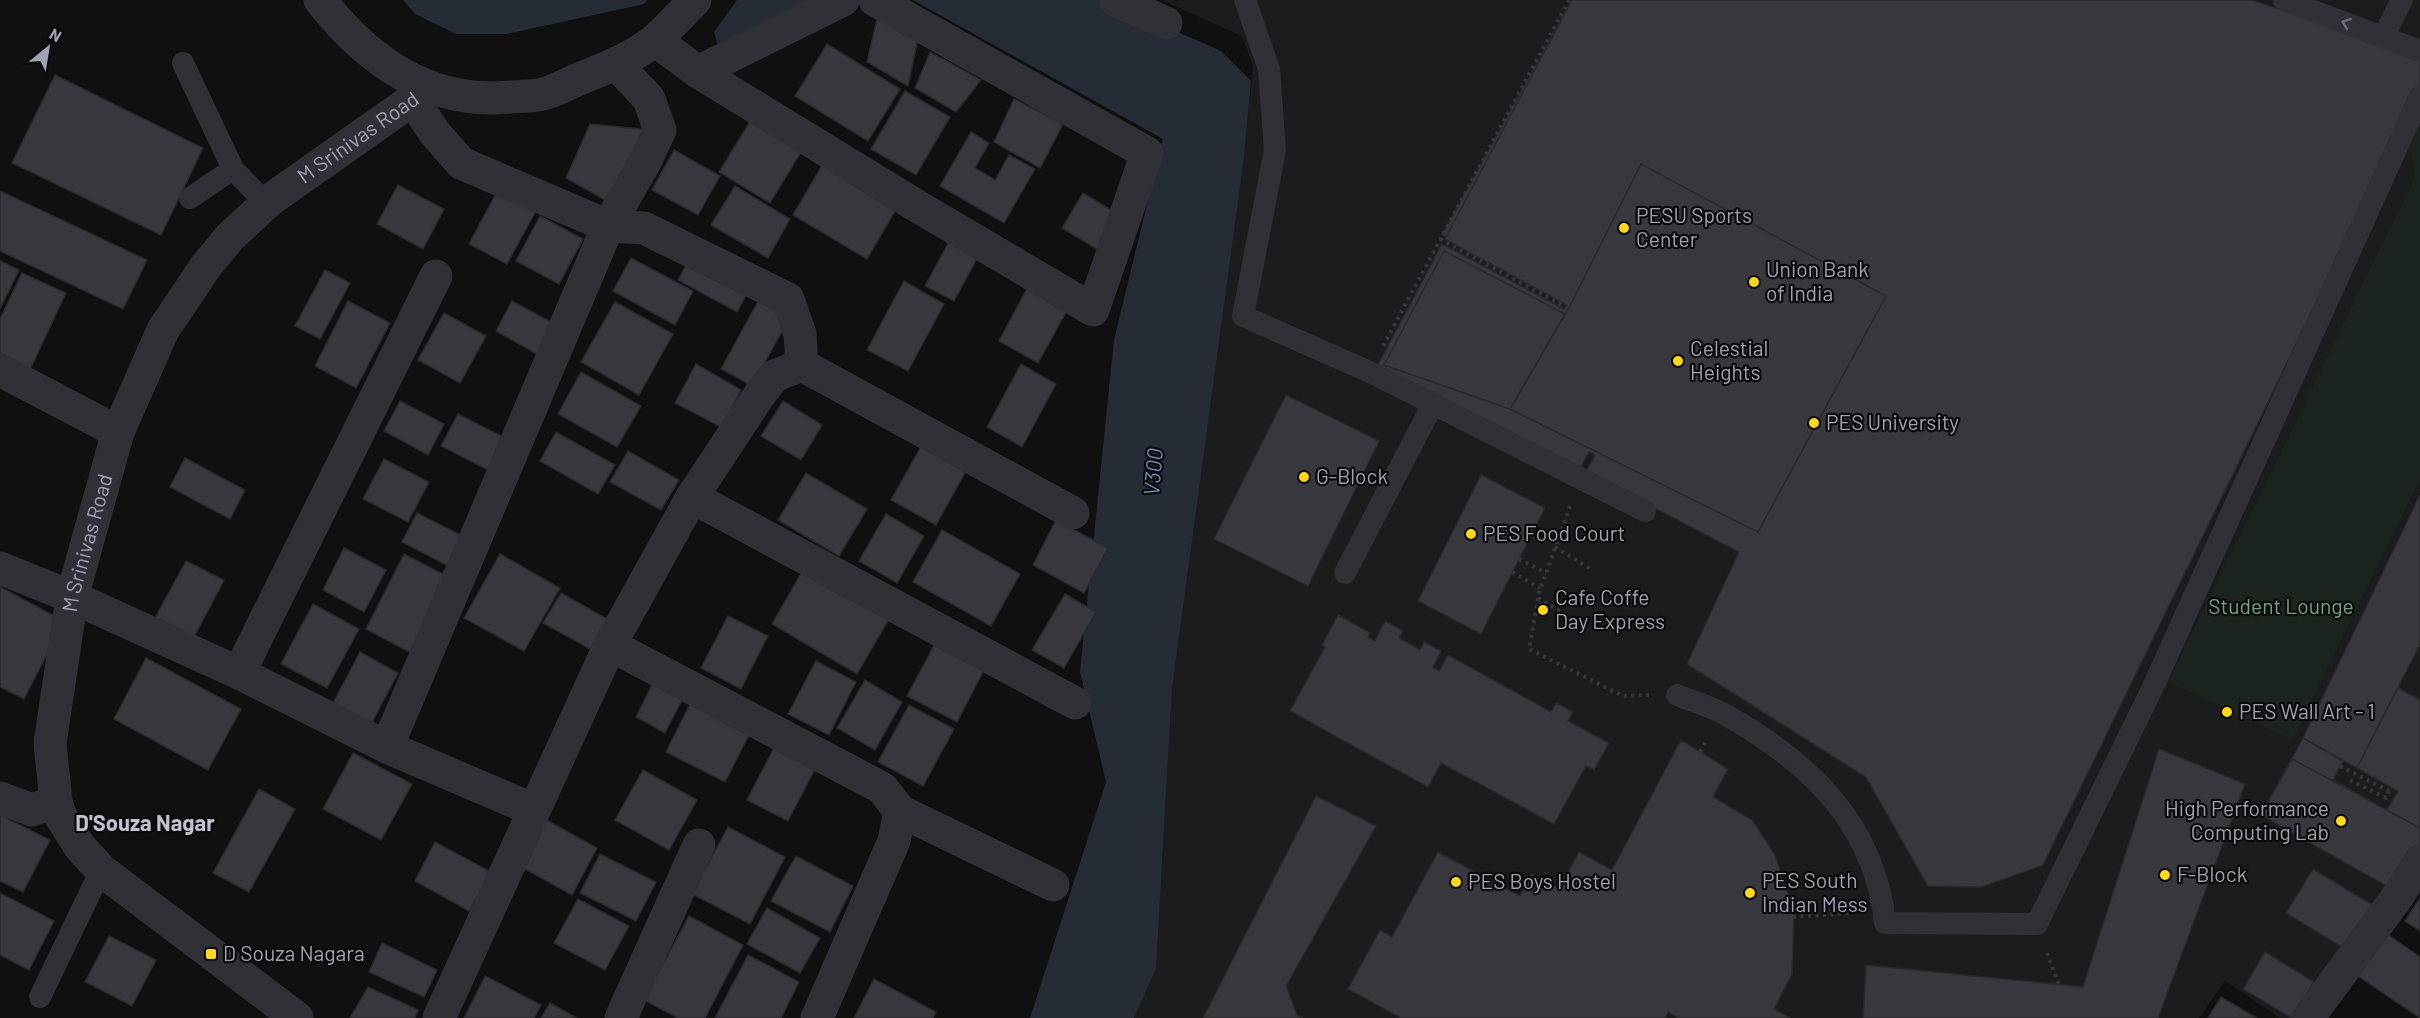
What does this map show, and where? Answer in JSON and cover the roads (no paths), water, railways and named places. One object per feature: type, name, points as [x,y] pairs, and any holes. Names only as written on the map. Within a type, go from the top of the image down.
[{"type":"street","name":"M Srinivas Road","points":[[320,0],[356,40],[421,94],[493,99],[544,94],[616,64],[655,40],[695,0]]},
{"type":"street","points":[[698,72],[843,0]]},
{"type":"street","points":[[655,40],[698,72],[1093,310],[1147,153],[875,0]]},
{"type":"street","points":[[1115,0],[1166,23]]},
{"type":"street","points":[[387,747],[608,226],[644,164],[660,130],[649,99],[616,64]]},
{"type":"street","name":"M Srinivas Road","points":[[297,1018],[101,870],[80,847],[60,818],[56,802],[50,744],[72,597],[118,432],[164,330],[185,296],[230,237],[270,200],[421,94]]},
{"type":"street","points":[[421,94],[434,132],[461,163],[608,226],[644,228],[788,299],[801,334],[802,365]]},
{"type":"street","points":[[239,673],[436,276]]},
{"type":"street","points":[[439,1018],[610,645],[692,497],[774,376],[802,365]]},
{"type":"street","points":[[802,365],[1073,513]]},
{"type":"street","points":[[0,370],[118,432]]},
{"type":"street","points":[[692,497],[1075,703]]},
{"type":"street","points":[[0,568],[72,597],[239,673],[387,747],[534,810]]},
{"type":"street","points":[[610,645],[882,788],[900,811],[1053,885]]},
{"type":"street","points":[[0,798],[32,810],[56,802]]},
{"type":"street","points":[[817,1018],[894,841],[900,811]]},
{"type":"street","points":[[621,1018],[699,845]]},
{"type":"street","points":[[2308,1018],[2398,896],[2420,861]]},
{"type":"lane","points":[[1245,0],[1269,69],[1275,150],[1243,316],[1370,372],[1645,511]]},
{"type":"lane","points":[[2284,0],[2420,51]]},
{"type":"lane","points":[[2383,37],[2402,0]]},
{"type":"lane","points":[[183,63],[233,169],[256,193],[270,200]]},
{"type":"lane","points":[[1677,695],[1723,713],[1792,757],[1841,807],[1873,863],[1885,922],[2037,924],[2153,687],[2420,96]]},
{"type":"lane","points":[[190,198],[233,169]]},
{"type":"lane","points":[[1345,573],[1433,404]]},
{"type":"lane","points":[[40,997],[101,870]]},
{"type":"water","points":[[403,0],[647,0],[644,4],[507,34],[456,34],[415,14]]},
{"type":"water","points":[[737,0],[808,0],[720,52],[714,32]]},
{"type":"water","name":"V300","points":[[913,0],[1105,0],[1221,51],[1251,81],[1244,158],[1172,689],[1156,969],[1134,1018],[1030,1018],[1106,782],[1080,672],[1114,340],[1163,139]]},
{"type":"place","name":"PESU Sports Center","points":[[1624,228]]},
{"type":"place","name":"Union Bank of India","points":[[1754,282]]},
{"type":"place","name":"Celestial Heights","points":[[1678,361]]},
{"type":"place","name":"PES University","points":[[1814,423]]},
{"type":"place","name":"G-Block","points":[[1304,477]]},
{"type":"place","name":"PES Food Court","points":[[1471,534]]},
{"type":"place","name":"Cafe Coffe Day Express","points":[[1543,610]]},
{"type":"place","name":"PES Wall Art - 1","points":[[2227,712]]},
{"type":"place","name":"High Performance Computing Lab","points":[[2341,821]]},
{"type":"place","name":"F-Block","points":[[2165,875]]},
{"type":"place","name":"PES Boys Hostel","points":[[1456,882]]},
{"type":"place","name":"PES South Indian Mess","points":[[1750,893]]},
{"type":"place","name":"D Souza Nagara","points":[[211,954]]},
{"type":"district","name":"D'Souza Nagar","points":[[145,823]]},
{"type":"park label","name":"Student Lounge","points":[[2281,607]]}]
